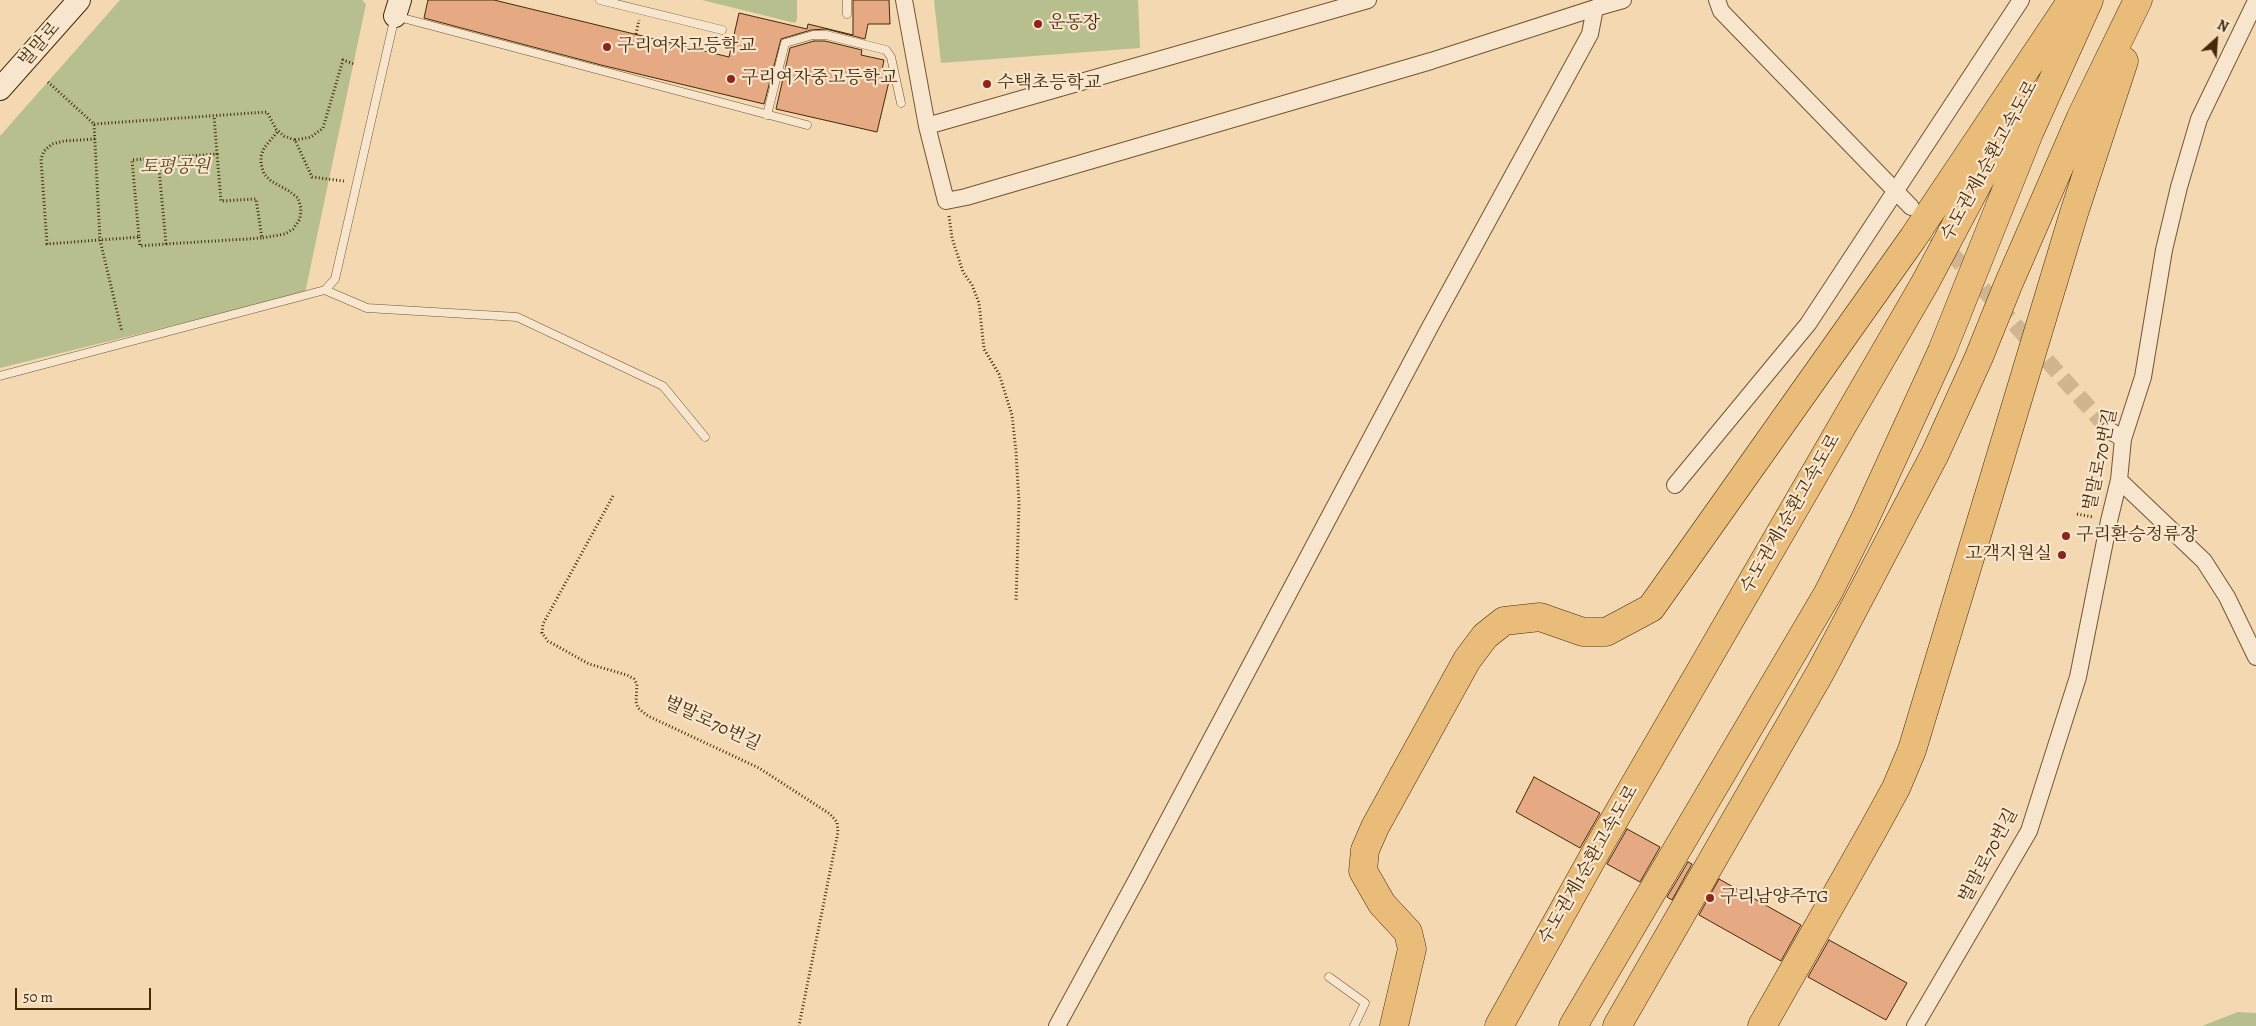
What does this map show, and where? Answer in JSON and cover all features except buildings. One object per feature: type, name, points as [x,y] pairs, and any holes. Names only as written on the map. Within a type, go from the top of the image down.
[{"type":"highway","points":[[1394,1026],[1412,949],[1408,932],[1382,904],[1363,871],[1365,850],[1375,826],[1468,660],[1485,636],[1504,621],[1540,617],[1583,632],[1606,632],[1651,608],[1913,238],[2072,0]]},
{"type":"highway","name":"수도권제1순환고속도로","points":[[1498,1026],[1602,841],[1925,282],[1997,145],[2080,0]]},
{"type":"highway","name":"수도권제1순환고속도로","points":[[1573,1026],[1828,593],[1864,521],[1942,352],[1972,281],[2029,134],[2088,0]]},
{"type":"highway","points":[[1617,1026],[1820,673],[1930,462],[1979,357],[2081,117],[2138,0]]},
{"type":"highway","points":[[1762,1026],[1805,953],[1896,788],[1912,750],[2074,212],[2144,0]]},
{"type":"street","name":"벌말로","points":[[4,78],[79,0]]},
{"type":"street","points":[[904,0],[927,126],[946,201],[976,194],[1431,61],[1623,0]]},
{"type":"street","points":[[927,126],[1368,0]]},
{"type":"street","points":[[1717,0],[1721,11],[1910,207]]},
{"type":"street","points":[[1675,486],[1808,324],[2021,0]]},
{"type":"street","name":"벌말로70번길","points":[[1915,1026],[2030,831],[2078,677],[2119,480],[2116,434],[2143,377],[2164,250],[2179,187],[2199,118],[2256,1]]},
{"type":"street","points":[[1057,1026],[1138,879],[1435,318],[1590,34],[1595,8]]},
{"type":"street","points":[[2119,480],[2204,561],[2227,597],[2256,657]]},
{"type":"lane","points":[[600,0],[722,30]]},
{"type":"lane","points":[[847,0],[848,14]]},
{"type":"lane","points":[[0,376],[325,290],[334,279],[397,8],[807,125]]},
{"type":"lane","points":[[767,114],[785,43],[813,34],[886,50],[891,57],[901,103]]},
{"type":"lane","points":[[325,290],[367,308],[517,317],[663,386],[704,437]]},
{"type":"lane","points":[[1329,977],[1365,1003],[1354,1026]]},
{"type":"path","points":[[48,82],[94,124],[267,112],[278,131],[284,136],[295,140],[311,137],[323,128],[343,60],[354,64]]},
{"type":"path","points":[[214,116],[221,201],[256,199],[262,238]]},
{"type":"path","points":[[94,124],[100,240],[125,344]]},
{"type":"path","points":[[217,154],[132,160],[140,246],[262,238],[285,234],[293,229],[300,219],[301,208],[298,198],[270,181],[264,174],[261,164],[264,148],[278,131]]},
{"type":"path","points":[[94,139],[64,141],[52,144],[44,150],[41,159],[47,244],[139,237]]},
{"type":"path","points":[[295,140],[312,177],[356,182]]},
{"type":"path","points":[[158,158],[166,244]]},
{"type":"path","points":[[946,201],[954,247],[962,272],[972,285],[979,302],[984,349],[999,374],[1012,415],[1019,503],[1016,602]]},
{"type":"path","name":"벌말로70번길","points":[[613,496],[542,624],[542,633],[548,641],[589,664],[631,677],[637,684],[636,702],[638,708],[648,716],[759,768],[830,814],[837,822],[838,832],[799,1026]]},
{"type":"green space","name":"토평공원","points":[[120,0],[362,0],[366,4],[305,293],[0,368],[0,136]]},
{"type":"green space","points":[[702,0],[797,0],[797,20],[795,23]]},
{"type":"green space","name":"운동장","points":[[934,0],[1138,0],[1140,48],[941,63]]},
{"type":"green space","points":[[2238,1012],[2256,1013],[2256,1026],[2202,1026]]},
{"type":"tunnel","points":[[1919,217],[2109,430]]},
{"type":"place","name":"운동장","points":[[1038,24]]},
{"type":"place","name":"구리여자고등학교","points":[[607,47]]},
{"type":"place","name":"구리여자중고등학교","points":[[731,79]]},
{"type":"place","name":"수택초등학교","points":[[987,84]]},
{"type":"place","name":"구리환승정류장","points":[[2066,536]]},
{"type":"place","name":"고객지원실","points":[[2062,555]]},
{"type":"place","name":"구리남양주TG","points":[[1710,898]]}]
